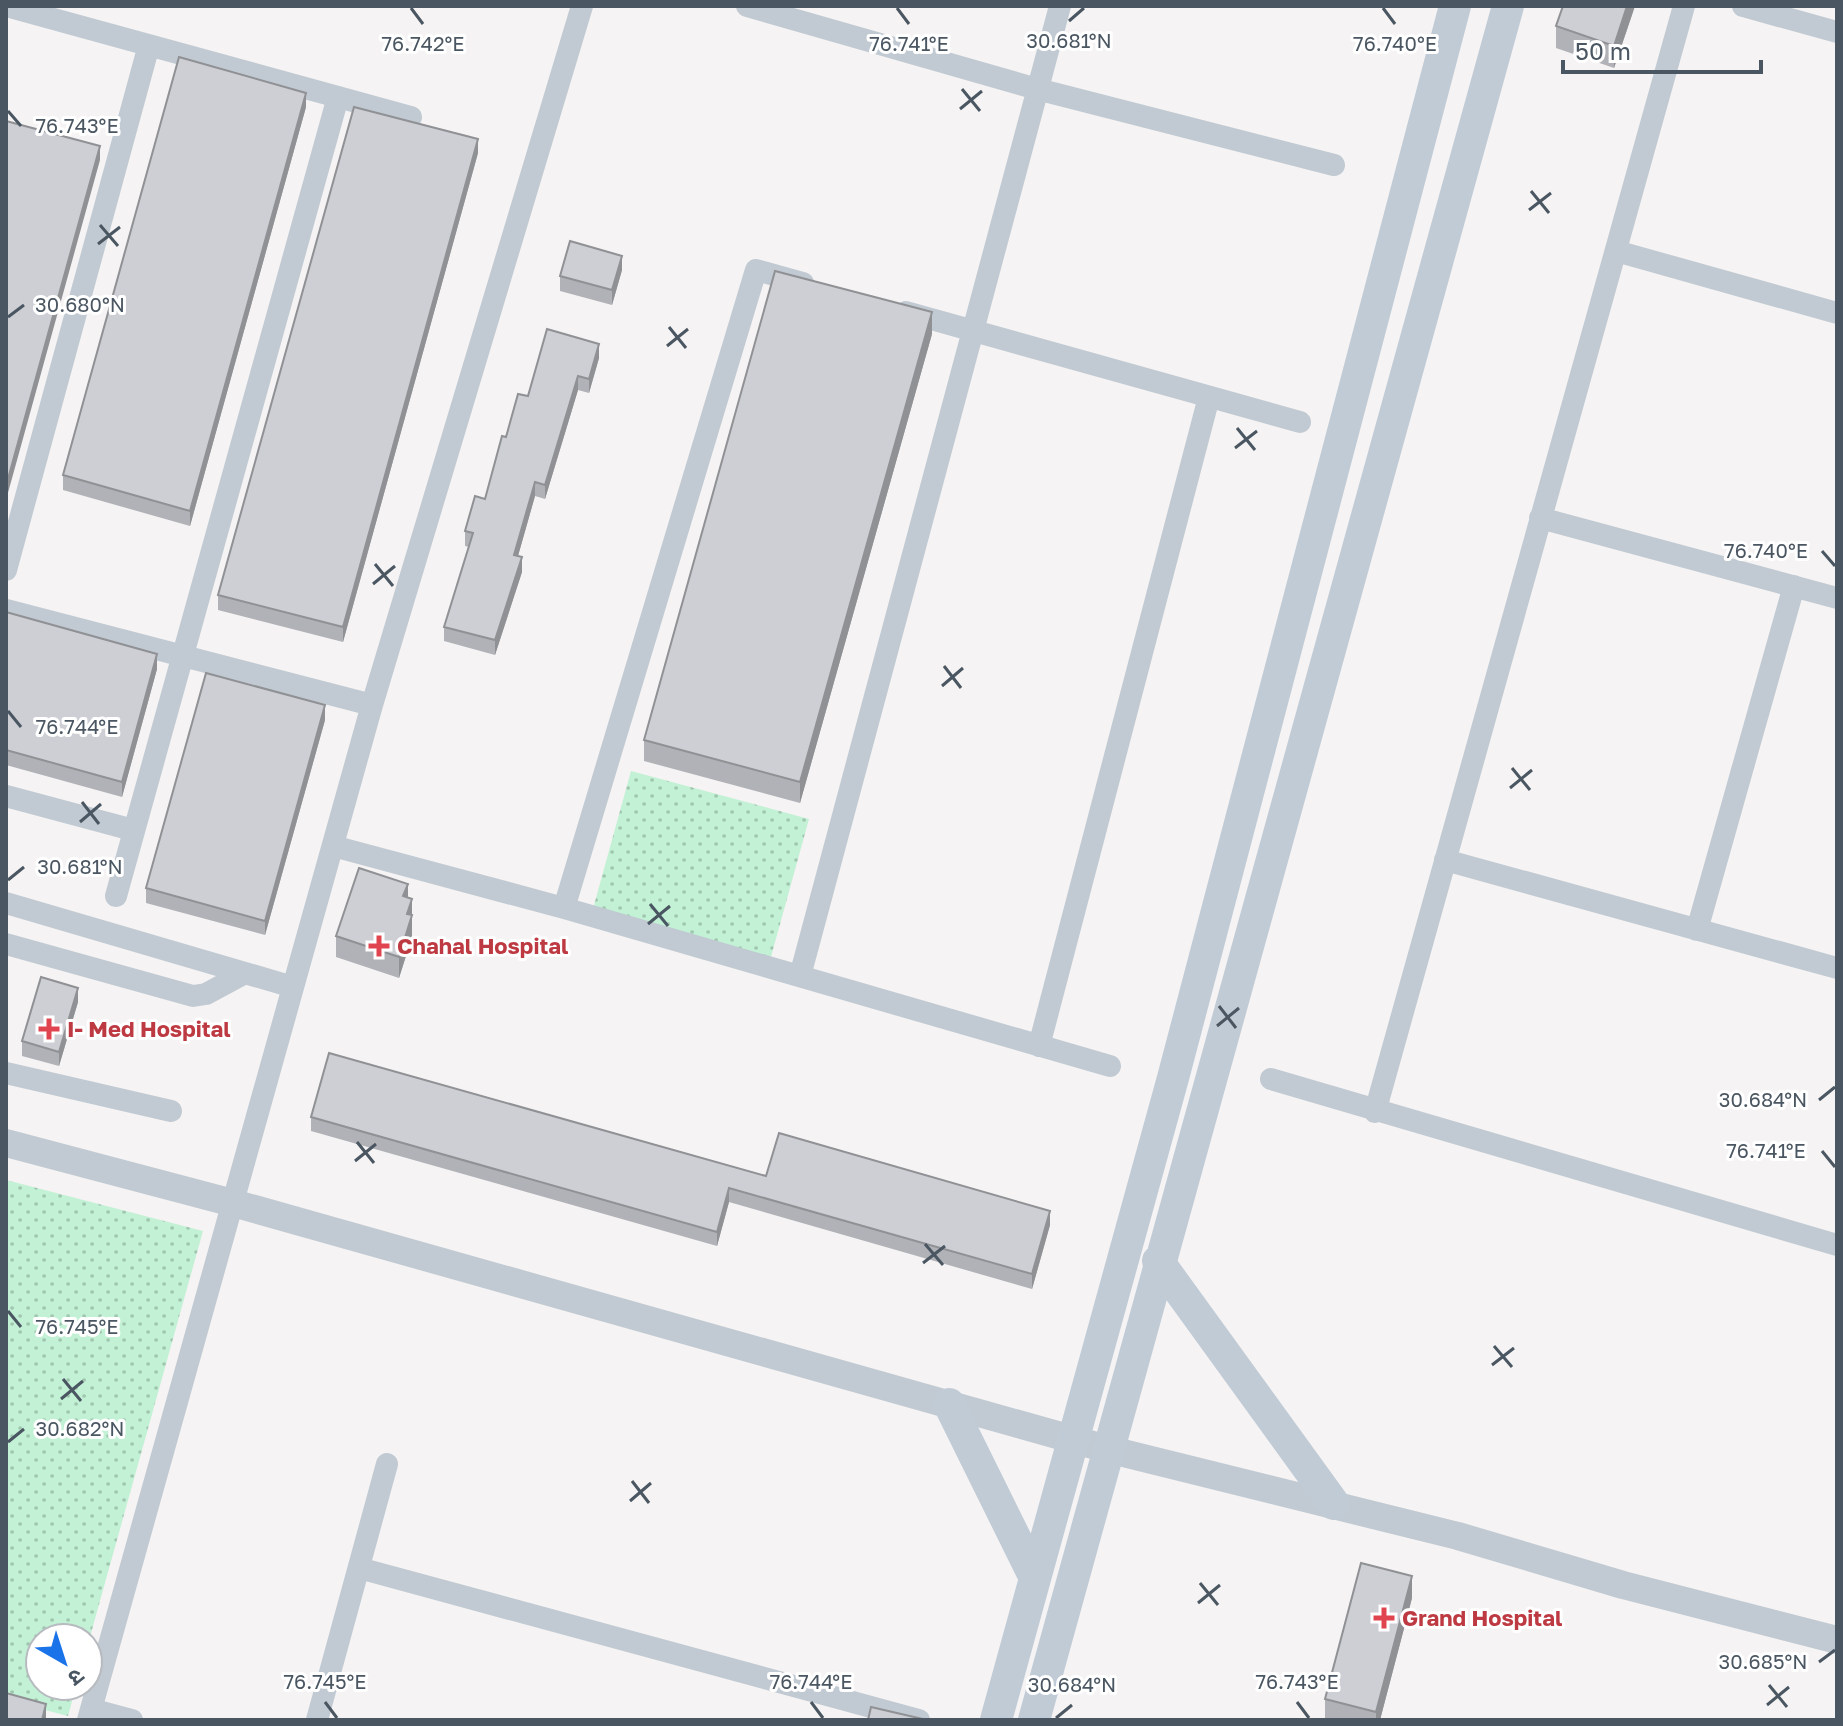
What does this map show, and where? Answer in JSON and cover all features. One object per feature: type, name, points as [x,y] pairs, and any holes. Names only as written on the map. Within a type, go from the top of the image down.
[{"type":"main road","points":[[996,1720],[1173,1078],[1455,6]]},
{"type":"main road","points":[[1034,1720],[1158,1261],[1508,6]]},
{"type":"main road","points":[[1158,1261],[1334,1504]]},
{"type":"main road","points":[[949,1404],[1034,1576]]},
{"type":"street","points":[[6,6],[411,117]]},
{"type":"street","points":[[132,1720],[90,1714],[372,705],[582,6]]},
{"type":"street","points":[[747,6],[1037,89],[1334,165]]},
{"type":"street","points":[[800,976],[1060,6]]},
{"type":"street","points":[[1375,1112],[1684,6]]},
{"type":"street","points":[[1743,6],[1837,32]]},
{"type":"street","points":[[6,570],[149,45]]},
{"type":"street","points":[[116,896],[338,97]]},
{"type":"street","points":[[1616,251],[1837,313]]},
{"type":"street","points":[[564,908],[756,270],[828,290]]},
{"type":"street","points":[[886,306],[1300,422]]},
{"type":"street","points":[[1039,1046],[1209,397]]},
{"type":"street","points":[[1540,518],[1837,598]]},
{"type":"street","points":[[1697,930],[1794,586]]},
{"type":"street","points":[[6,610],[372,705]]},
{"type":"street","points":[[6,796],[133,830]]},
{"type":"street","points":[[333,846],[564,908],[1110,1066]]},
{"type":"street","points":[[1445,860],[1837,968]]},
{"type":"street","points":[[6,903],[293,987]]},
{"type":"street","points":[[6,944],[193,996],[206,994],[245,973]]},
{"type":"street","points":[[6,1073],[171,1111]]},
{"type":"street","points":[[1271,1079],[1837,1245]]},
{"type":"street","points":[[6,1143],[233,1203],[1107,1449],[1334,1504],[1623,1585],[1837,1640]]},
{"type":"street","points":[[317,1720],[387,1464]]},
{"type":"street","points":[[359,1568],[854,1712],[919,1720]]},
{"type":"green space","points":[[631,771],[809,819],[769,964],[591,916]]},
{"type":"green space","points":[[6,1180],[203,1231],[94,1622],[24,1622],[24,1702],[72,1702],[68,1716],[6,1700]]},
{"type":"building","points":[[1563,6],[1627,6],[1614,46],[1556,26]]},
{"type":"building","points":[[179,57],[306,93],[190,511],[63,475]]},
{"type":"building","points":[[354,107],[478,139],[343,627],[218,595]]},
{"type":"building","points":[[6,121],[100,146],[6,486]]},
{"type":"building","points":[[570,241],[622,256],[612,290],[560,276]]},
{"type":"building","points":[[775,271],[932,312],[800,782],[644,740]]},
{"type":"building","points":[[547,329],[599,344],[589,379],[578,376],[545,485],[535,482],[514,555],[522,557],[495,640],[444,627],[473,533],[465,531],[475,496],[485,499],[502,436],[506,437],[518,394],[528,396]]},
{"type":"building","points":[[6,612],[157,654],[122,782],[6,750]]},
{"type":"building","points":[[206,673],[325,705],[265,921],[146,888]]},
{"type":"building","points":[[359,868],[408,884],[403,896],[412,899],[407,914],[412,915],[399,957],[336,936]]},
{"type":"building","points":[[41,977],[78,988],[59,1052],[22,1041]]},
{"type":"building","points":[[329,1053],[766,1176],[779,1133],[1050,1211],[1032,1274],[729,1188],[717,1232],[311,1117]]},
{"type":"building","points":[[1361,1563],[1412,1576],[1376,1712],[1325,1699]]},
{"type":"building","points":[[6,1693],[24,1698],[24,1702],[46,1704],[42,1720],[6,1720]]},
{"type":"building","points":[[871,1707],[927,1720],[868,1720]]},
{"type":"place","name":"Chahal Hospital","points":[[379,946]]},
{"type":"place","name":"I- Med Hospital","points":[[49,1029]]},
{"type":"place","name":"Grand Hospital","points":[[1384,1618]]}]
